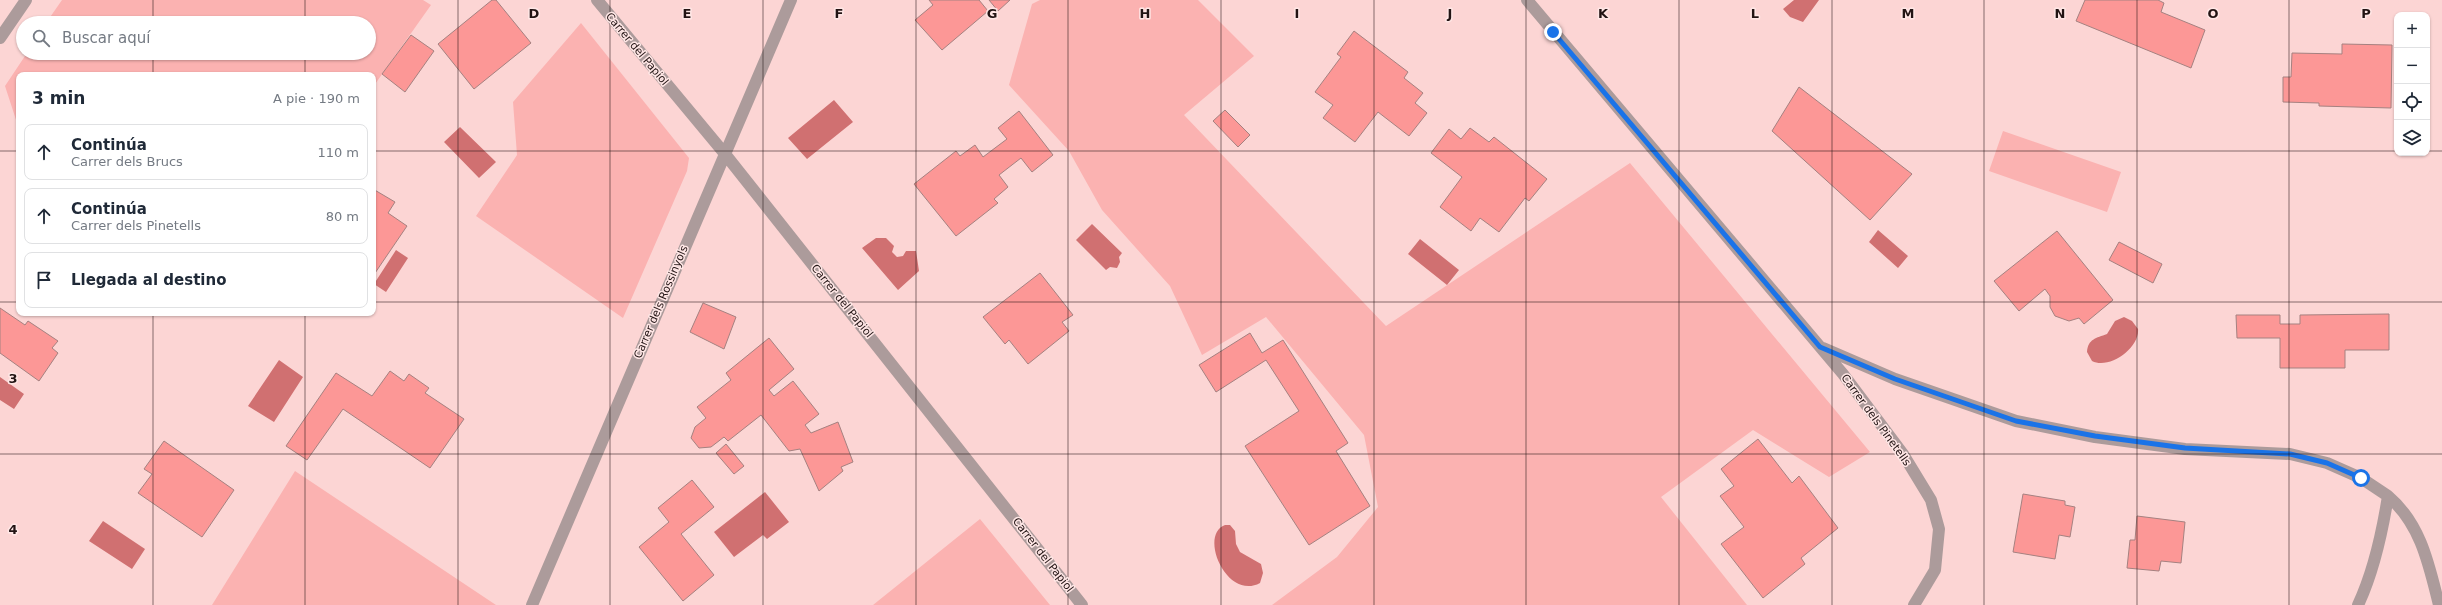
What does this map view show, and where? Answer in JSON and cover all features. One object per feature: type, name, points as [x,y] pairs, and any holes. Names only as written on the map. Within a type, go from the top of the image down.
[{"type":"street","points":[[0,38],[26,0]]},
{"type":"street","name":"Carrer del Papiol","points":[[597,0],[725,154],[1082,605]]},
{"type":"street","name":"Carrer dels Rossinyols","points":[[532,605],[790,0]]},
{"type":"street","name":"Carrer dels Pinetells","points":[[1527,0],[1820,347],[1902,454],[1931,500],[1939,529],[1935,570],[1914,605]]},
{"type":"street","points":[[1820,347],[1895,379],[2016,421],[2095,436],[2185,448],[2290,454],[2334,466],[2361,478],[2388,496],[2403,509],[2418,535],[2431,574],[2439,605]]},
{"type":"street","points":[[2358,605],[2366,589],[2380,540],[2388,496]]},
{"type":"shaded area","points":[[62,0],[423,0],[431,5],[376,83],[376,72],[16,72],[16,120],[5,86],[22,60],[376,60],[376,16],[51,16]]},
{"type":"shaded area","points":[[1040,0],[1198,0],[1254,56],[1184,115],[1386,326],[1630,163],[1870,452],[1829,477],[1753,430],[1661,497],[1747,605],[1272,605],[1337,557],[1378,507],[1364,435],[1266,317],[1202,355],[1170,286],[1102,210],[1069,151],[1009,85],[1032,4]]},
{"type":"shaded area","points":[[1794,0],[1819,0],[1803,22],[1790,17],[1783,9]]},
{"type":"shaded area","points":[[581,23],[689,158],[687,171],[623,318],[476,216],[517,155],[513,102]]},
{"type":"shaded area","points":[[834,100],[853,122],[807,159],[788,138]]},
{"type":"shaded area","points":[[460,127],[496,162],[479,178],[444,142]]},
{"type":"shaded area","points":[[2003,131],[2121,172],[2107,212],[1989,171]]},
{"type":"shaded area","points":[[1092,224],[1122,253],[1119,257],[1120,262],[1117,268],[1110,267],[1106,270],[1076,240]]},
{"type":"shaded area","points":[[1878,230],[1908,256],[1898,268],[1869,242]]},
{"type":"shaded area","points":[[876,238],[886,238],[894,246],[892,252],[897,257],[903,256],[906,251],[916,251],[919,271],[898,290],[862,248]]},
{"type":"shaded area","points":[[1420,239],[1459,270],[1447,285],[1408,254]]},
{"type":"shaded area","points":[[396,250],[408,258],[386,292],[376,285],[376,281]]},
{"type":"shaded area","points":[[2124,317],[2132,321],[2138,329],[2134,343],[2129,350],[2115,360],[2099,363],[2092,361],[2087,352],[2089,344],[2096,338],[2107,334],[2115,321]]},
{"type":"shaded area","points":[[279,360],[303,377],[274,422],[248,406]]},
{"type":"shaded area","points":[[0,377],[24,394],[14,409],[0,400]]},
{"type":"shaded area","points":[[295,471],[496,605],[212,605]]},
{"type":"shaded area","points":[[765,492],[789,522],[767,539],[763,535],[734,557],[714,532]]},
{"type":"shaded area","points":[[980,519],[1050,605],[873,605]]},
{"type":"shaded area","points":[[103,521],[145,549],[132,569],[89,541]]},
{"type":"shaded area","points":[[1225,525],[1230,525],[1235,531],[1236,544],[1240,552],[1261,564],[1263,573],[1260,583],[1248,586],[1237,583],[1227,575],[1220,564],[1214,541],[1217,531]]},
{"type":"building","points":[[492,0],[496,0],[531,43],[474,89],[438,44]]},
{"type":"building","points":[[929,0],[979,0],[988,11],[942,50],[915,20],[933,5]]},
{"type":"building","points":[[989,0],[1010,0],[998,11]]},
{"type":"building","points":[[2085,0],[2158,0],[2164,3],[2161,12],[2205,30],[2191,68],[2076,21]]},
{"type":"building","points":[[1354,31],[1408,72],[1404,78],[1423,93],[1415,103],[1427,113],[1409,136],[1378,112],[1355,142],[1323,118],[1333,105],[1315,92],[1341,57],[1337,54]]},
{"type":"building","points":[[411,35],[434,51],[405,92],[382,74]]},
{"type":"building","points":[[2342,44],[2392,45],[2391,108],[2319,106],[2319,103],[2283,102],[2283,77],[2291,77],[2292,53],[2342,54]]},
{"type":"building","points":[[1799,87],[1912,174],[1870,220],[1772,131]]},
{"type":"building","points":[[1225,110],[1250,135],[1238,147],[1213,121]]},
{"type":"building","points":[[1019,111],[1053,155],[1032,172],[1021,158],[999,175],[1008,187],[994,199],[998,203],[956,236],[914,184],[956,151],[960,156],[975,145],[983,157],[1007,139],[998,128]]},
{"type":"building","points":[[1470,128],[1489,142],[1494,137],[1547,179],[1529,201],[1525,198],[1499,232],[1480,218],[1471,231],[1440,207],[1462,177],[1431,153],[1449,129],[1461,139]]},
{"type":"building","points":[[376,191],[395,202],[388,213],[407,226],[376,272]]},
{"type":"building","points":[[2057,231],[2113,300],[2084,324],[2079,318],[2069,321],[2055,316],[2050,307],[2050,296],[2045,289],[2019,311],[1994,281]]},
{"type":"building","points":[[2119,242],[2162,264],[2153,283],[2109,260]]},
{"type":"building","points":[[1040,273],[1073,315],[1062,322],[1069,331],[1028,364],[1009,340],[1005,344],[983,317]]},
{"type":"building","points":[[703,303],[736,317],[724,349],[690,332]]},
{"type":"building","points":[[0,308],[25,325],[28,321],[58,341],[52,348],[58,353],[39,381],[0,353]]},
{"type":"building","points":[[2389,314],[2389,350],[2345,350],[2345,368],[2280,368],[2280,338],[2237,338],[2236,315],[2280,315],[2280,324],[2300,324],[2300,315]]},
{"type":"building","points":[[1250,333],[1262,353],[1283,340],[1348,443],[1336,451],[1370,506],[1309,545],[1245,446],[1299,411],[1266,360],[1216,392],[1199,365]]},
{"type":"building","points":[[769,338],[794,369],[769,390],[774,396],[793,381],[819,414],[805,425],[811,433],[838,422],[853,462],[841,467],[843,471],[819,491],[800,449],[789,451],[761,415],[728,441],[724,437],[711,447],[699,448],[691,438],[695,427],[706,418],[697,407],[731,380],[726,373]]},
{"type":"building","points":[[390,371],[404,381],[409,374],[429,388],[425,393],[464,419],[430,468],[343,409],[307,460],[286,446],[336,373],[372,396]]},
{"type":"building","points":[[1758,439],[1792,483],[1799,476],[1838,528],[1801,558],[1805,564],[1763,598],[1721,544],[1744,527],[1720,496],[1734,486],[1721,469]]},
{"type":"building","points":[[164,441],[234,490],[202,537],[138,493],[152,474],[144,469]]},
{"type":"building","points":[[726,444],[744,466],[734,474],[716,453]]},
{"type":"building","points":[[692,480],[714,507],[681,534],[714,575],[683,601],[639,547],[669,522],[658,508]]},
{"type":"building","points":[[2023,494],[2065,501],[2065,505],[2075,507],[2070,537],[2059,535],[2055,559],[2013,552]]},
{"type":"building","points":[[2137,516],[2185,522],[2181,563],[2161,561],[2159,571],[2127,568],[2130,540],[2135,540]]},
{"type":"route","points":[[1553,32],[1820,347],[1895,379],[2016,421],[2095,436],[2185,448],[2290,454],[2327,463],[2361,478]]}]
